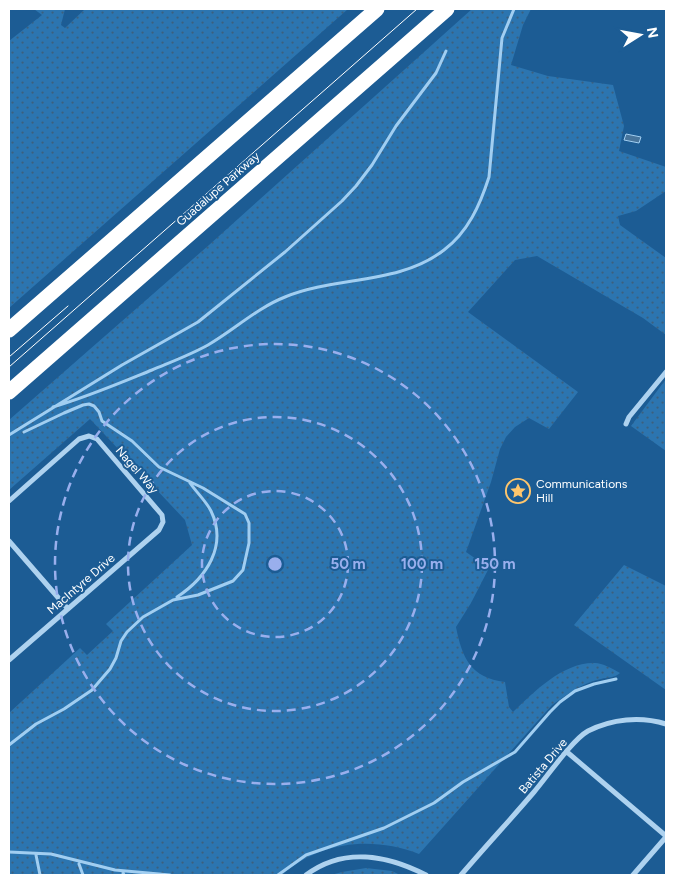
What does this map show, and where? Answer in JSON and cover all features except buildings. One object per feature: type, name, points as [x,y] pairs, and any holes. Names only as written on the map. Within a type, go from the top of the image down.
[{"type":"highway","points":[[9,330],[376,9]]},
{"type":"highway","name":"Guadalupe Parkway","points":[[9,392],[447,9]]},
{"type":"street","points":[[626,424],[629,416],[666,372]]},
{"type":"street","name":"Nagel Way","points":[[9,501],[79,439],[90,436],[97,440],[141,490],[162,515],[163,522]]},
{"type":"street","name":"MacIntyre Drive","points":[[9,660],[159,530],[163,522]]},
{"type":"street","points":[[9,541],[68,609]]},
{"type":"street","name":"Batista Drive","points":[[461,875],[586,732],[604,725],[637,719],[653,720],[666,724]]},
{"type":"street","points":[[567,752],[666,837],[633,875]]},
{"type":"street","points":[[306,875],[314,869],[342,859],[369,856],[408,866],[426,875]]},
{"type":"shaded area","points":[[34,9],[65,9],[61,25],[65,28],[85,9],[348,9],[9,308],[9,41],[42,15]]},
{"type":"shaded area","points":[[472,9],[531,9],[523,25],[511,65],[548,76],[613,85],[624,126],[619,151],[666,167],[666,191],[636,211],[618,216],[620,225],[666,258],[666,335],[643,318],[537,256],[515,260],[468,312],[578,392],[549,429],[529,418],[515,427],[506,437],[500,449],[491,482],[466,552],[489,568],[456,627],[461,648],[470,665],[476,671],[493,680],[505,682],[509,707],[513,712],[540,687],[572,667],[598,663],[620,673],[614,677],[581,686],[552,705],[419,854],[384,845],[348,845],[313,855],[282,875],[9,875],[9,713],[80,648],[87,655],[113,631],[106,624],[192,545],[185,520],[90,419],[9,490],[9,420],[209,245]]},
{"type":"shaded area","points":[[666,379],[666,451],[631,426]]},
{"type":"shaded area","points":[[624,565],[666,586],[666,690],[574,625]]},
{"type":"shaded area","points":[[366,868],[392,871],[400,875],[331,875],[342,872]]},
{"type":"water","points":[[626,134],[641,137],[639,143],[624,140]]},
{"type":"waterway","points":[[53,407],[103,390],[194,352],[218,339],[255,313],[285,297],[305,290],[387,275],[426,261],[444,250],[460,235],[472,217],[482,198],[489,177],[502,38],[514,9]]},
{"type":"waterway","points":[[9,435],[122,365],[198,322],[285,252],[356,186],[372,165],[396,126],[436,73],[446,51]]},
{"type":"waterway","points":[[9,745],[36,724],[64,709],[92,690],[110,669],[116,658],[121,641],[127,632],[143,617],[173,600],[198,595],[233,581],[243,570],[249,543],[249,523],[245,514],[203,488],[159,467],[132,441],[102,421],[99,412],[94,406],[89,404],[83,405],[24,432]]},
{"type":"waterway","points":[[177,597],[205,571],[215,549],[217,537],[216,524],[211,511],[190,483]]},
{"type":"waterway","points":[[278,875],[306,855],[384,828],[434,803],[463,782],[515,752],[550,712],[575,691],[616,679]]},
{"type":"waterway","points":[[9,852],[51,854],[115,870],[170,875]]},
{"type":"waterway","points":[[36,855],[40,875]]},
{"type":"waterway","points":[[79,864],[83,875]]},
{"type":"tram line","points":[[9,367],[417,9]]},
{"type":"tram line","points":[[9,357],[68,306]]},
{"type":"place","name":"Communications Hill","points":[[518,491]]}]
